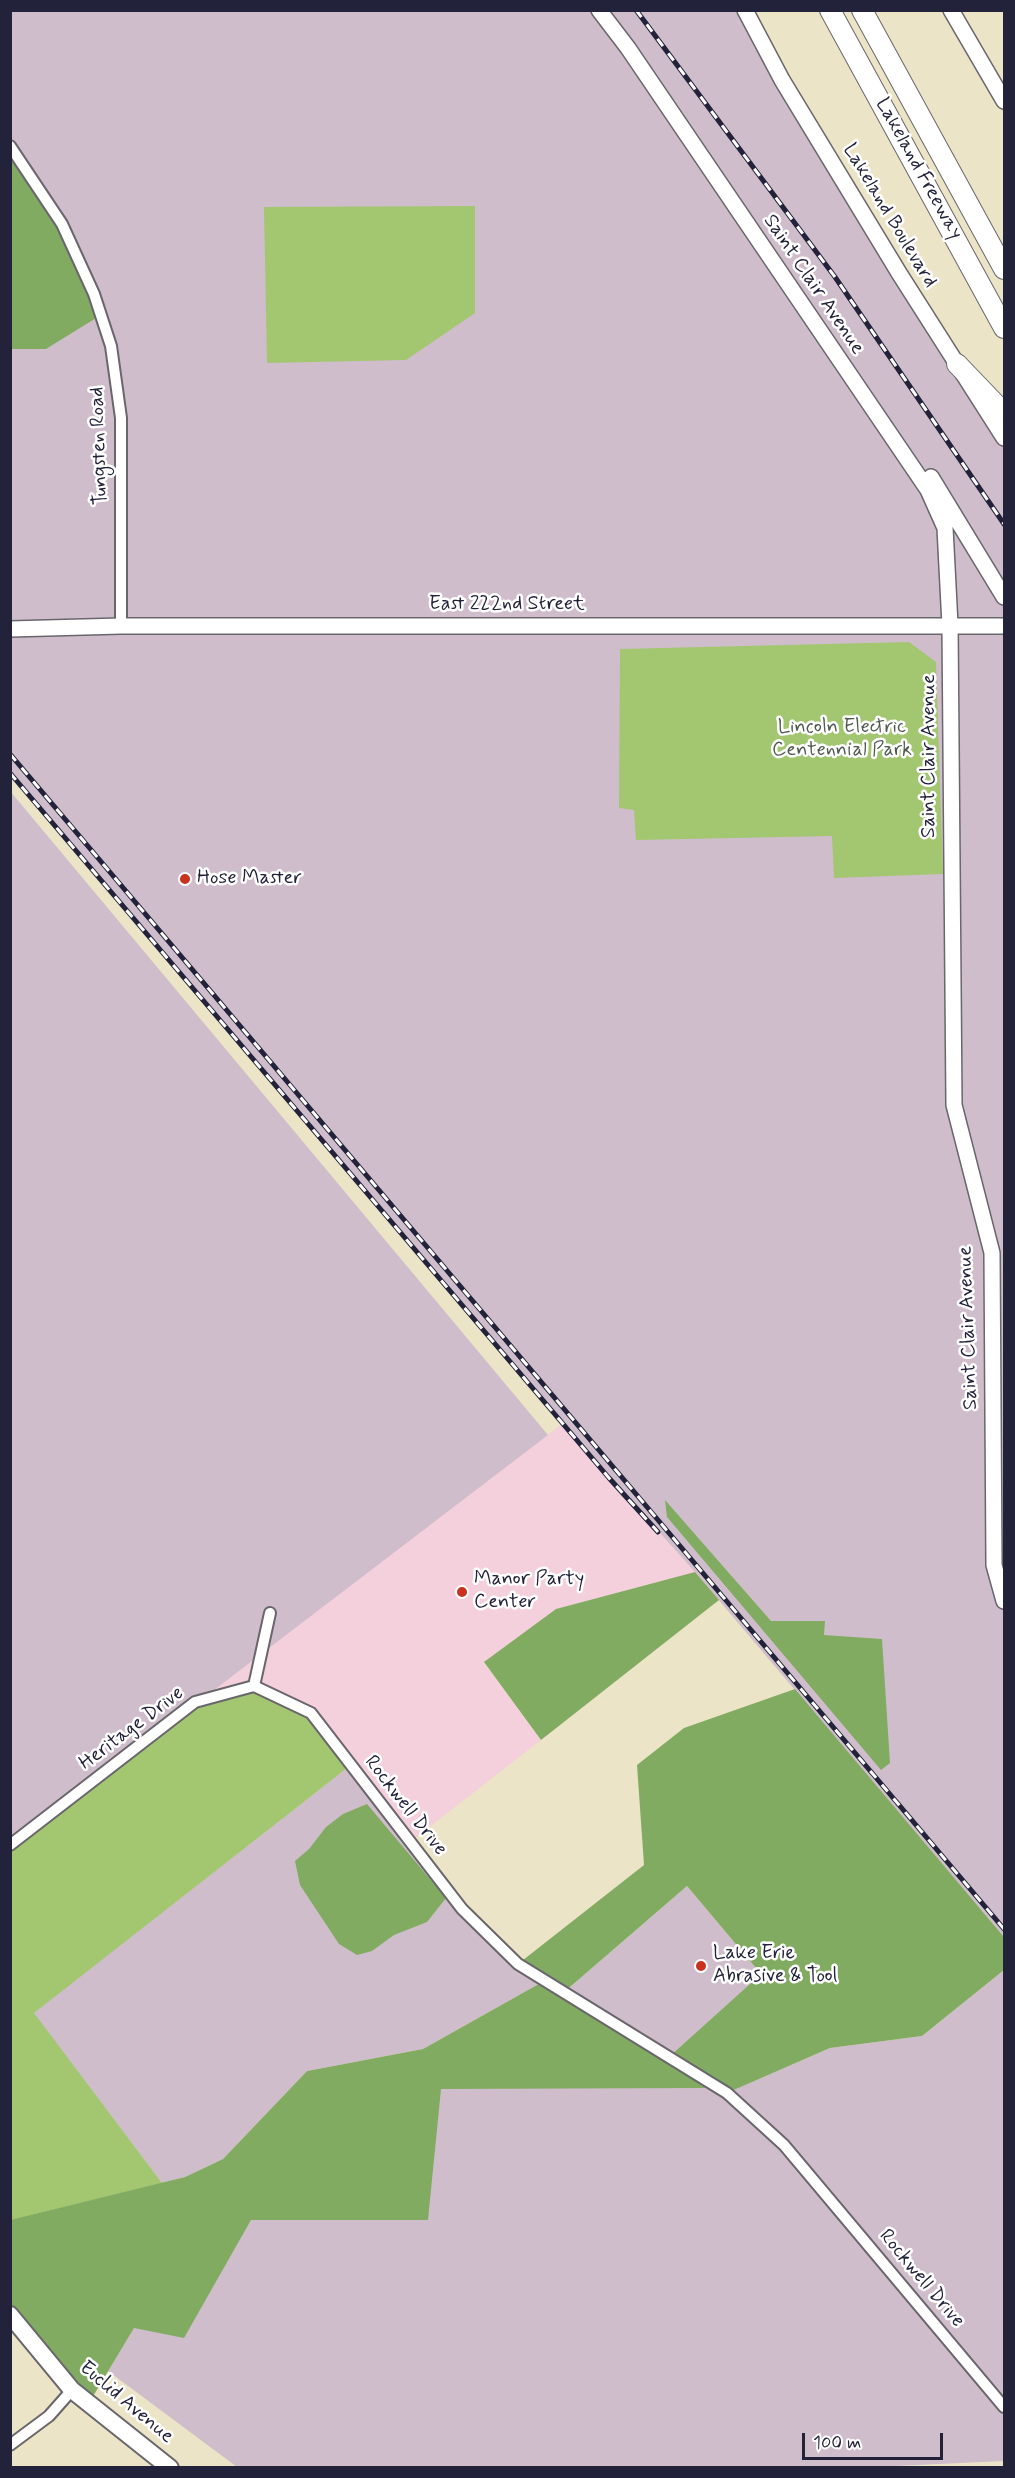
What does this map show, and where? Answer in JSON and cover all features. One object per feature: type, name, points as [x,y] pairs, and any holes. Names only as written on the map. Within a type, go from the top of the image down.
[{"type":"highway","name":"Lakeland Freeway","points":[[830,10],[1005,328]]},
{"type":"highway","name":"Lakeland Freeway","points":[[862,10],[1005,269]]},
{"type":"highway","points":[[957,364],[1005,413]]},
{"type":"main road","name":"Euclid Avenue","points":[[10,2315],[72,2390],[170,2468]]},
{"type":"street","name":"Saint Clair Avenue","points":[[599,10],[628,48],[902,451],[928,490],[945,528],[950,625],[954,1105],[992,1252],[994,1565],[1005,1601]]},
{"type":"street","name":"Lakeland Boulevard","points":[[745,10],[782,80],[1005,438]]},
{"type":"street","points":[[957,12],[1005,101]]},
{"type":"street","name":"Tungsten Road","points":[[10,147],[62,224],[94,294],[111,346],[121,418],[121,626]]},
{"type":"street","points":[[902,451],[922,463],[1005,597]]},
{"type":"street","name":"East 222nd Street","points":[[10,629],[121,626],[1005,626]]},
{"type":"street","points":[[254,1686],[270,1614]]},
{"type":"street","name":"Heritage Drive","points":[[10,1845],[195,1702],[254,1686]]},
{"type":"street","name":"Rockwell Drive","points":[[254,1686],[311,1713],[462,1909],[518,1964],[727,2093],[784,2145],[1005,2407]]},
{"type":"street","points":[[10,2445],[49,2416],[72,2390]]},
{"type":"shaded area","points":[[10,11],[745,11],[1004,438],[1004,1937],[695,1572],[562,1424],[11,773],[11,349],[46,349],[11,146]]},
{"type":"shaded area","points":[[10,791],[548,1435],[11,1845],[10,1845]]},
{"type":"shaded area","points":[[562,1424],[695,1572],[556,1609],[484,1663],[541,1740],[410,1842],[311,1713],[195,1702]]},
{"type":"shaded area","points":[[351,1765],[462,1909],[544,1981],[423,2049],[307,2071],[223,2159],[185,2177],[162,2183],[33,2013]]},
{"type":"shaded area","points":[[687,1886],[761,1974],[669,2058],[563,1993]]},
{"type":"shaded area","points":[[1004,1970],[1004,2407],[809,2174],[727,2093],[830,2048],[922,2036]]},
{"type":"shaded area","points":[[441,2088],[705,2088],[725,2094],[807,2176],[1004,2411],[1004,2461],[852,2468],[237,2467],[108,2371],[205,2209]]},
{"type":"green space","points":[[10,155],[62,224],[101,315],[46,349],[11,349]]},
{"type":"green space","points":[[475,206],[475,313],[406,360],[267,363],[264,207]]},
{"type":"green space","name":"Lincoln Electric Centennial Park","points":[[909,642],[936,662],[943,874],[834,878],[832,836],[636,840],[634,810],[619,808],[620,649]]},
{"type":"green space","points":[[665,1500],[771,1621],[825,1621],[824,1635],[882,1639],[890,1763],[881,1770],[667,1517]]},
{"type":"green space","points":[[695,1572],[719,1600],[541,1740],[484,1662],[556,1609]]},
{"type":"green space","points":[[254,1686],[311,1713],[351,1765],[34,2013],[162,2183],[11,2220],[11,1845],[195,1702]]},
{"type":"green space","points":[[795,1689],[1004,1937],[1004,1970],[922,2036],[830,2048],[727,2093],[713,2084],[705,2088],[441,2089],[428,2220],[251,2220],[184,2338],[134,2328],[89,2403],[11,2315],[10,2220],[185,2177],[223,2159],[307,2071],[423,2049],[544,1981],[518,1964],[644,1865],[637,1765],[684,1728]],"holes":[[[687,1886],[761,1974],[669,2057],[563,1993]]]},
{"type":"green space","points":[[367,1804],[446,1898],[427,1922],[394,1935],[372,1951],[357,1955],[339,1944],[300,1885],[295,1861],[309,1849],[326,1827],[343,1814]]},
{"type":"railway","points":[[636,10],[835,277],[1004,524]]},
{"type":"railway","points":[[10,754],[1004,1929]]},
{"type":"railway","points":[[10,773],[609,1478],[658,1532]]},
{"type":"place","name":"Hose Master","points":[[185,879]]},
{"type":"place","name":"Manor Party Center","points":[[462,1592]]},
{"type":"place","name":"Lake Erie Abrasive & Tool","points":[[701,1966]]}]
